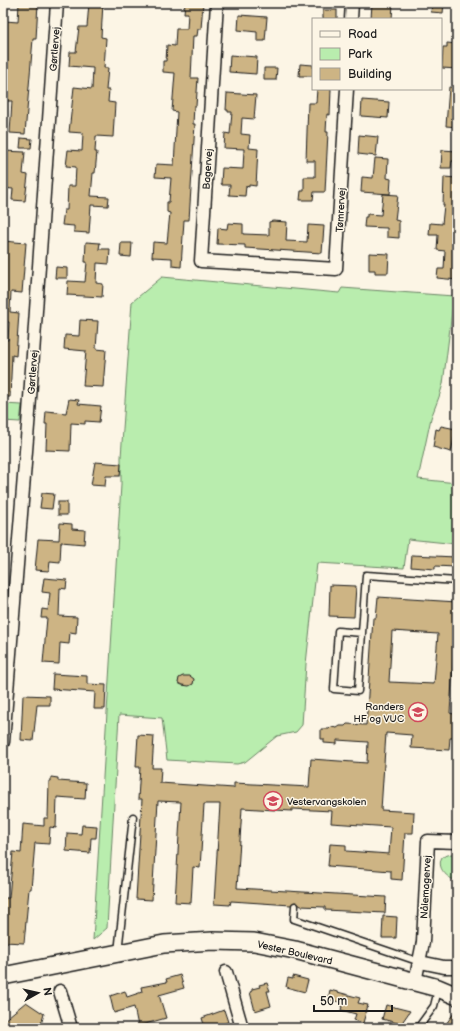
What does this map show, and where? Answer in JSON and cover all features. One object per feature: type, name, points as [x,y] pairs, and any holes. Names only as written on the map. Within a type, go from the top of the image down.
[{"type":"main road","name":"Vester Boulevard","points":[[3,976],[164,944],[213,941],[254,942],[295,950],[449,991]]},
{"type":"street","name":"Gørtlervej","points":[[3,742],[31,383],[57,3]]},
{"type":"street","name":"Bagervej","points":[[217,3],[201,261],[275,266]]},
{"type":"street","points":[[351,18],[352,3]]},
{"type":"street","name":"Tømrervej","points":[[275,266],[336,269],[347,90]]},
{"type":"street","name":"Nålemagervej","points":[[415,982],[423,942],[428,841],[457,842]]},
{"type":"street","points":[[420,962],[444,967],[457,967]]},
{"type":"street","points":[[226,972],[242,1028]]},
{"type":"street","points":[[60,991],[71,1028]]},
{"type":"lane","points":[[362,633],[338,631],[334,689],[358,691],[362,633],[366,575],[457,581]]},
{"type":"lane","points":[[118,953],[133,817]]},
{"type":"lane","points":[[295,906],[294,919],[420,962]]},
{"type":"lane","points":[[418,1028],[434,1006],[449,991]]},
{"type":"green space","points":[[162,277],[339,293],[342,288],[454,296],[443,384],[431,418],[418,479],[457,483],[457,544],[408,539],[404,568],[317,563],[306,664],[302,725],[296,732],[277,736],[245,762],[237,764],[167,760],[162,718],[119,715],[107,928],[93,940],[121,485],[121,457],[132,302]]},
{"type":"green space","points":[[3,404],[22,405],[20,422],[3,421]]},
{"type":"green space","points":[[457,854],[457,881],[446,875],[441,869],[440,865],[442,857]]},
{"type":"building","points":[[19,3],[38,3],[36,39],[33,39],[25,134],[10,133],[12,101],[3,101],[3,68],[6,42],[3,42],[3,27],[5,21],[18,22]]},
{"type":"building","points":[[89,3],[103,3],[101,37],[106,38],[104,68],[108,68],[106,90],[109,90],[108,102],[115,103],[113,137],[96,136],[95,152],[97,152],[91,196],[109,197],[108,206],[91,205],[89,233],[74,232],[74,226],[62,225],[64,210],[67,210],[68,186],[75,186],[76,167],[66,166],[68,150],[82,151],[83,133],[69,132],[74,87],[92,89],[93,68],[69,66],[70,52],[76,52],[79,27],[87,27]]},
{"type":"building","points":[[185,3],[203,3],[201,29],[198,29],[197,36],[193,36],[191,78],[198,78],[196,106],[194,106],[193,124],[195,124],[189,220],[184,220],[181,267],[172,266],[172,258],[152,257],[153,242],[167,243],[170,213],[167,212],[167,202],[169,202],[171,178],[155,177],[156,164],[174,165],[175,148],[177,112],[172,111],[175,73],[163,72],[163,61],[166,61],[167,45],[175,46],[176,29],[187,29],[188,13],[184,13]]},
{"type":"building","points":[[372,3],[393,3],[392,18],[371,18]]},
{"type":"building","points":[[432,3],[444,3],[443,13],[431,12]]},
{"type":"building","points":[[323,10],[337,10],[337,18],[323,18]]},
{"type":"building","points":[[239,15],[267,17],[265,41],[257,41],[257,32],[238,30]]},
{"type":"building","points":[[447,43],[457,44],[457,69],[442,68],[443,47],[447,47]]},
{"type":"building","points":[[230,55],[257,57],[256,74],[229,72]]},
{"type":"building","points":[[300,64],[312,65],[312,76],[299,76]]},
{"type":"building","points":[[264,68],[277,68],[276,80],[264,80]]},
{"type":"building","points":[[449,87],[457,87],[457,127],[446,126]]},
{"type":"building","points":[[317,90],[331,90],[330,115],[327,114],[326,132],[328,132],[325,192],[314,192],[313,200],[300,200],[301,191],[304,191],[304,177],[315,177],[315,161],[306,161],[308,103],[316,103]]},
{"type":"building","points":[[227,93],[256,95],[254,119],[242,118],[241,134],[250,135],[249,148],[258,149],[256,186],[246,186],[245,196],[229,195],[230,185],[222,185],[221,183],[222,168],[243,169],[244,149],[224,148],[225,133],[230,134],[232,112],[228,112],[228,110],[226,110]]},
{"type":"building","points":[[362,100],[389,102],[388,118],[361,116]]},
{"type":"building","points":[[359,135],[378,137],[376,156],[358,154]]},
{"type":"building","points":[[21,138],[32,139],[31,148],[20,148]]},
{"type":"building","points":[[442,150],[457,151],[457,161],[452,161],[451,168],[441,168]]},
{"type":"building","points":[[3,151],[25,152],[23,174],[28,175],[25,201],[12,200],[13,189],[3,188]]},
{"type":"building","points":[[375,158],[388,159],[387,178],[391,179],[390,194],[361,192],[362,177],[373,178]]},
{"type":"building","points":[[444,177],[457,178],[457,280],[437,278],[438,269],[444,269],[445,251],[437,250],[438,235],[429,235],[430,223],[442,224]]},
{"type":"building","points":[[383,194],[398,195],[395,220],[399,221],[399,238],[387,237],[387,228],[364,227],[365,217],[367,217],[367,214],[381,215]]},
{"type":"building","points":[[269,222],[287,222],[286,241],[307,242],[308,225],[324,226],[322,253],[245,248],[245,245],[217,244],[218,228],[227,229],[228,223],[243,224],[243,234],[269,235]]},
{"type":"building","points":[[3,241],[26,243],[22,293],[11,292],[10,312],[19,313],[16,356],[12,355],[10,397],[3,397],[3,340],[8,340],[9,322],[7,322],[7,320],[3,320]]},
{"type":"building","points":[[86,242],[100,243],[99,249],[110,249],[109,264],[97,263],[96,283],[103,284],[102,297],[67,295],[68,281],[85,282],[87,262],[85,262]]},
{"type":"building","points":[[121,243],[132,243],[131,257],[120,256]]},
{"type":"building","points":[[369,253],[389,254],[388,273],[375,273],[375,270],[369,270]]},
{"type":"building","points":[[56,267],[67,268],[67,278],[55,278]]},
{"type":"building","points":[[80,320],[98,321],[96,349],[106,350],[103,387],[83,386],[86,351],[64,349],[65,335],[79,336]]},
{"type":"building","points":[[69,399],[79,400],[78,404],[101,406],[99,422],[85,421],[85,424],[71,423],[70,451],[46,450],[46,411],[66,413]]},
{"type":"building","points":[[441,426],[456,429],[451,452],[433,447],[436,429],[439,430]]},
{"type":"building","points":[[95,462],[121,464],[120,476],[106,476],[105,486],[91,485]]},
{"type":"building","points":[[42,493],[54,494],[52,509],[40,508]]},
{"type":"building","points":[[58,502],[67,502],[67,515],[58,515]]},
{"type":"building","points":[[60,523],[72,524],[72,529],[85,530],[84,544],[61,542],[60,562],[50,561],[49,571],[35,570],[38,539],[59,540]]},
{"type":"building","points":[[412,555],[456,557],[455,567],[435,566],[435,569],[411,567]]},
{"type":"building","points":[[44,578],[67,580],[66,589],[60,588],[59,616],[77,617],[76,633],[70,632],[69,644],[60,643],[59,664],[43,663],[47,618],[41,618],[42,609],[48,610],[50,593],[42,592]]},
{"type":"building","points":[[330,585],[356,586],[354,617],[329,616]]},
{"type":"building","points":[[378,597],[457,602],[450,713],[457,715],[457,738],[450,738],[449,750],[411,748],[412,735],[386,733],[381,810],[414,812],[413,833],[405,833],[402,880],[391,879],[391,871],[328,866],[330,844],[346,845],[346,851],[389,854],[391,827],[331,823],[332,811],[292,809],[292,811],[242,808],[237,888],[386,897],[385,913],[325,910],[325,907],[301,906],[295,902],[291,905],[231,901],[230,905],[214,904],[220,804],[204,804],[200,868],[193,867],[191,903],[175,902],[181,802],[158,801],[152,900],[136,899],[142,799],[138,799],[140,767],[136,767],[138,735],[154,736],[152,768],[161,768],[160,783],[234,788],[234,783],[309,787],[311,759],[367,763],[368,742],[337,740],[337,744],[324,743],[324,739],[321,739],[321,729],[329,729],[331,727],[337,728],[347,724],[366,725],[373,618],[376,618]],"holes":[[[392,631],[438,634],[434,684],[389,682]]]},
{"type":"building","points":[[53,674],[87,676],[87,684],[106,685],[105,709],[94,709],[95,692],[52,689]]},
{"type":"building","points":[[183,676],[190,676],[194,679],[193,684],[189,686],[178,683],[179,678]]},
{"type":"building","points":[[23,695],[50,696],[50,705],[37,705],[33,741],[21,740]]},
{"type":"building","points":[[51,777],[58,778],[58,781],[86,783],[85,799],[57,797],[56,828],[50,827],[49,844],[35,843],[24,943],[4,942],[5,928],[3,928],[3,910],[5,898],[9,898],[13,852],[21,853],[23,824],[44,826],[44,818],[48,818],[49,781],[51,781]]},
{"type":"building","points":[[82,825],[97,826],[96,838],[91,838],[90,853],[66,851],[67,833],[81,834]]},
{"type":"building","points":[[383,916],[397,917],[396,938],[382,938]]},
{"type":"building","points":[[180,975],[184,988],[159,995],[166,1018],[138,1026],[134,1007],[114,1013],[110,996],[125,991],[127,997],[142,992],[141,987],[167,982],[166,979]]},
{"type":"building","points":[[293,976],[308,980],[305,992],[286,987],[288,978],[293,979]]},
{"type":"building","points":[[267,983],[270,991],[267,991],[271,1006],[255,1011],[250,992],[252,989],[260,987],[259,985]]},
{"type":"building","points":[[330,990],[360,998],[358,1003],[368,1005],[363,1023],[354,1020],[356,1014],[341,1010],[343,1003],[328,999]]},
{"type":"building","points":[[26,1002],[44,1014],[40,1028],[3,1028],[3,1021]]},
{"type":"building","points":[[386,1005],[410,1011],[401,1024],[382,1019]]},
{"type":"building","points":[[457,1009],[457,1028],[443,1028]]},
{"type":"building","points":[[224,1010],[228,1022],[213,1028],[205,1028],[202,1018]]},
{"type":"place","name":"Randers HF og VUC","points":[[418,712]]},
{"type":"place","name":"Vestervangskolen","points":[[273,801]]}]
